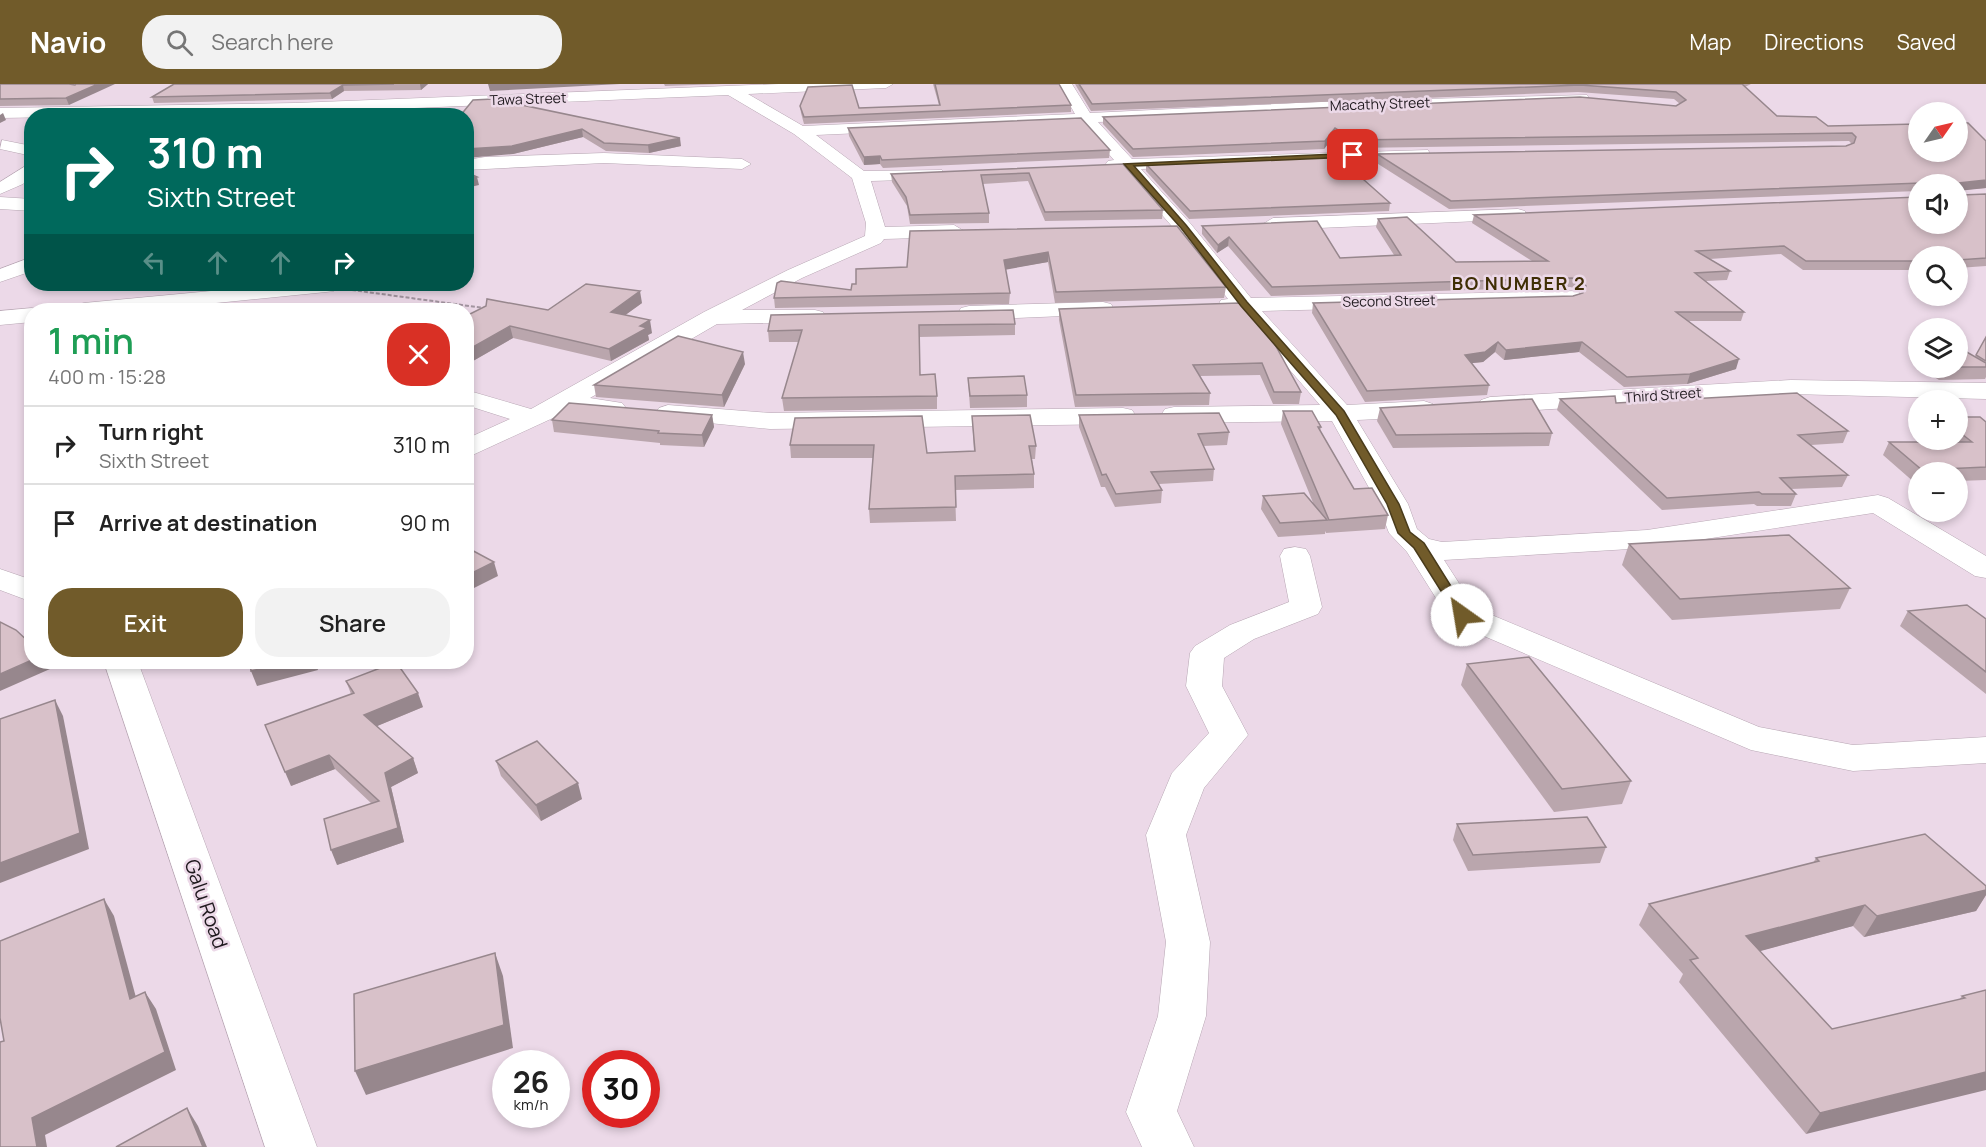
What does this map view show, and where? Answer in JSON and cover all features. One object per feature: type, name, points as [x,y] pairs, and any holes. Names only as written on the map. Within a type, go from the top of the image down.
[{"type":"street","points":[[595,84],[610,96]]},
{"type":"street","name":"Tawa Street","points":[[295,108],[886,84]]},
{"type":"street","points":[[1065,84],[1085,117],[1128,164],[1173,227],[1340,413],[1393,504],[1404,533],[1419,546],[1462,615],[1751,738],[1853,758],[1986,750]]},
{"type":"street","points":[[474,446],[562,404],[712,317],[795,274],[874,239],[876,223],[860,176],[800,131],[732,91]]},
{"type":"street","name":"Macathy Street","points":[[800,131],[1339,105],[1578,98],[1599,100]]},
{"type":"street","name":"Tawa Street","points":[[0,113],[24,113]]},
{"type":"street","points":[[2,145],[24,149]]},
{"type":"street","points":[[1094,166],[1437,153]]},
{"type":"street","points":[[474,164],[604,158],[742,164]]},
{"type":"street","points":[[860,176],[958,173]]},
{"type":"street","points":[[0,189],[24,174]]},
{"type":"street","points":[[0,203],[24,204]]},
{"type":"street","points":[[1250,225],[1532,215]]},
{"type":"street","points":[[1173,227],[1206,226]]},
{"type":"street","points":[[874,233],[970,231]]},
{"type":"street","points":[[0,276],[24,266]]},
{"type":"street","points":[[152,303],[268,291]]},
{"type":"street","name":"Second Street","points":[[1209,306],[1570,296]]},
{"type":"street","points":[[947,314],[1119,309]]},
{"type":"street","points":[[0,318],[24,316]]},
{"type":"street","points":[[712,317],[831,318]]},
{"type":"street","name":"Third Street","points":[[562,404],[770,421],[1340,413],[1791,387],[1986,391]]},
{"type":"street","points":[[474,400],[533,418]]},
{"type":"street","points":[[1419,546],[1442,551],[1647,539],[1878,504],[1986,568]]},
{"type":"street","points":[[1168,1147],[1151,1112],[1182,1016],[1188,942],[1166,835],[1186,783],[1229,735],[1204,686],[1207,653],[1242,632],[1306,608],[1295,556]]},
{"type":"street","points":[[0,579],[24,589]]},
{"type":"street","name":"Galu Road","points":[[123,669],[291,1147]]},
{"type":"path","points":[[363,291],[437,303]]},
{"type":"path","points":[[474,307],[494,308]]},
{"type":"building","points":[[0,84],[98,84],[66,98],[0,99]]},
{"type":"building","points":[[174,84],[394,84],[343,85],[330,93],[152,97]]},
{"type":"building","points":[[935,84],[1059,84],[1071,105],[804,117],[800,106],[808,87],[852,85],[859,108],[940,105]]},
{"type":"building","points":[[1079,84],[1742,84],[1777,116],[1816,117],[1828,126],[1908,124],[1908,162],[1968,162],[1968,123],[1986,141],[1986,180],[1968,182],[1968,174],[1908,174],[1908,183],[1451,201],[1377,154],[1846,146],[1854,143],[1856,137],[1852,133],[1354,140],[1335,128],[1325,141],[1133,149],[1103,117],[1580,97],[1676,106],[1686,100],[1676,92],[1580,85],[1092,104]]},
{"type":"building","points":[[493,99],[680,138],[648,145],[604,143],[582,129],[512,146],[474,148],[474,108],[466,108],[473,100]]},
{"type":"building","points":[[1081,118],[1110,150],[882,160],[880,156],[864,157],[848,128]]},
{"type":"building","points":[[1337,156],[1390,203],[1190,211],[1146,164]]},
{"type":"building","points":[[1123,164],[1163,210],[1045,212],[1029,173],[981,175],[989,213],[910,215],[906,197],[891,174]]},
{"type":"building","points":[[1986,194],[1986,258],[1968,259],[1968,246],[1908,246],[1908,261],[1806,261],[1784,246],[1696,251],[1730,271],[1695,273],[1744,312],[1676,312],[1739,359],[1690,374],[1627,377],[1582,342],[1506,350],[1498,342],[1485,352],[1465,355],[1489,385],[1367,391],[1313,303],[1573,296],[1583,293],[1586,286],[1581,280],[1572,278],[1272,287],[1229,237],[1218,245],[1202,226],[1317,221],[1340,258],[1401,255],[1378,219],[1407,217],[1456,262],[1548,261],[1474,215],[1908,197],[1908,234],[1968,234],[1968,195]]},
{"type":"building","points":[[1177,226],[1226,287],[1056,292],[1048,252],[1004,260],[1010,293],[774,298],[777,283],[781,281],[851,290],[852,284],[856,284],[856,269],[907,267],[910,231]]},
{"type":"building","points":[[586,284],[640,291],[611,312],[650,320],[640,326],[647,328],[609,349],[510,326],[474,346],[474,312],[486,306],[487,299],[548,310]]},
{"type":"building","points":[[1239,303],[1273,341],[1301,392],[1274,392],[1262,363],[1193,365],[1210,393],[1076,395],[1059,309]]},
{"type":"building","points":[[1013,310],[1015,324],[919,325],[920,375],[935,374],[937,396],[782,398],[802,330],[768,331],[771,315]]},
{"type":"building","points":[[678,336],[743,352],[722,395],[594,385]]},
{"type":"building","points":[[1986,337],[1986,361],[1976,355]]},
{"type":"building","points":[[1968,353],[1986,363],[1986,367],[1968,367]]},
{"type":"building","points":[[1024,376],[1027,395],[970,396],[968,378]]},
{"type":"building","points":[[1797,393],[1848,431],[1798,435],[1848,475],[1780,478],[1796,494],[1762,494],[1759,492],[1667,498],[1560,399],[1615,396],[1616,403]]},
{"type":"building","points":[[1532,399],[1552,433],[1396,435],[1380,408]]},
{"type":"building","points":[[569,403],[712,415],[702,435],[658,433],[659,431],[552,420]]},
{"type":"building","points":[[1283,411],[1312,411],[1321,427],[1318,427],[1354,489],[1372,488],[1388,515],[1329,520]]},
{"type":"building","points":[[1219,413],[1229,432],[1198,434],[1214,469],[1151,472],[1162,490],[1116,494],[1106,474],[1102,475],[1079,415]]},
{"type":"building","points":[[1030,415],[1036,446],[1029,446],[1034,474],[955,476],[956,507],[869,509],[874,445],[790,445],[795,418],[922,416],[927,453],[975,451],[972,416]]},
{"type":"building","points":[[1968,417],[1980,417],[1986,422],[1986,467],[1968,468],[1968,462],[1913,462],[1889,442],[1908,442],[1908,450],[1968,450],[1968,442],[1972,442],[1968,439]]},
{"type":"building","points":[[1304,493],[1327,520],[1280,523],[1263,496]]},
{"type":"building","points":[[1789,535],[1850,588],[1680,599],[1629,544]]},
{"type":"building","points":[[474,551],[494,562],[474,572]]},
{"type":"building","points":[[1967,605],[1986,619],[1986,672],[1908,611]]},
{"type":"building","points":[[0,622],[16,630],[24,638],[24,664],[0,674]]},
{"type":"building","points":[[1529,657],[1631,781],[1562,789],[1467,664]]},
{"type":"building","points":[[378,669],[401,669],[418,693],[364,715],[413,758],[385,773],[398,828],[331,850],[324,819],[379,801],[329,755],[285,772],[265,725],[354,693],[346,681]]},
{"type":"building","points":[[55,700],[80,833],[0,863],[0,719]]},
{"type":"building","points":[[537,741],[578,783],[536,805],[496,761]]},
{"type":"building","points":[[1587,817],[1606,847],[1473,855],[1457,824]]},
{"type":"building","points":[[1925,834],[1986,886],[1986,890],[1877,916],[1865,905],[1746,936],[1832,1029],[1965,998],[1962,996],[1986,990],[1986,1072],[1820,1113],[1690,960],[1698,958],[1649,904],[1819,861],[1816,858]]},
{"type":"building","points":[[104,899],[130,999],[145,992],[165,1052],[32,1118],[37,1147],[0,1147],[0,1042],[4,1041],[0,1018],[0,941]]},
{"type":"building","points":[[495,953],[504,1025],[355,1071],[354,994]]},
{"type":"building","points":[[187,1108],[203,1147],[116,1147]]},
{"type":"district","name":"BO NUMBER 2","points":[[1519,284]]},
{"type":"route","points":[[1353,155],[1128,164],[1183,227],[1244,304],[1340,413],[1393,504],[1404,533],[1419,546],[1462,615]]}]
